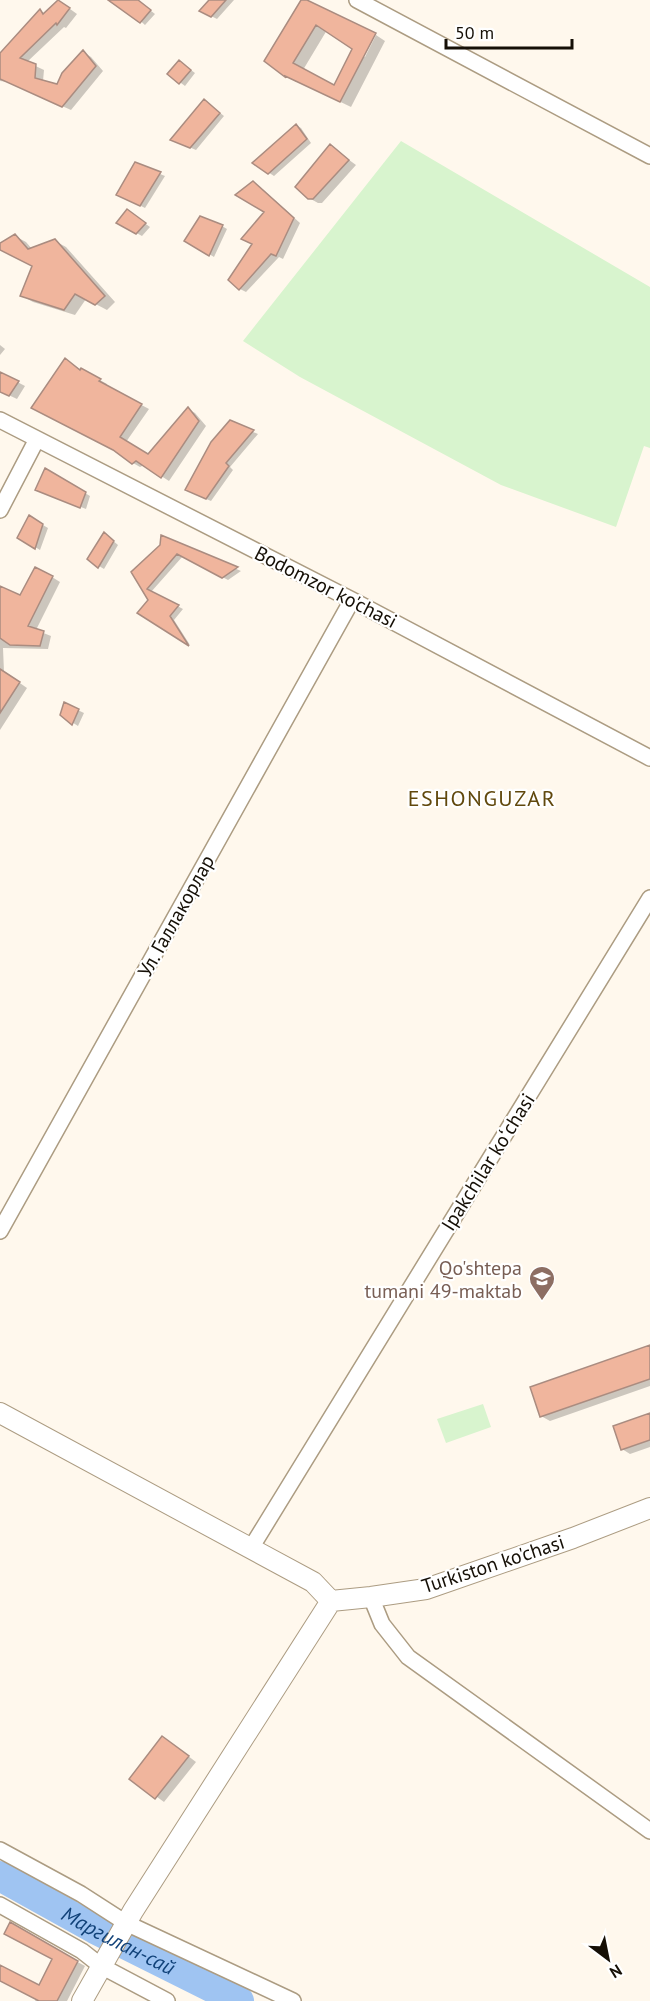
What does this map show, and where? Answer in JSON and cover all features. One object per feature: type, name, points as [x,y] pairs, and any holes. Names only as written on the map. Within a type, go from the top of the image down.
[{"type":"street","points":[[357,0],[650,156]]},
{"type":"street","name":"Bodomzor ko'chasi","points":[[0,420],[352,600],[650,758]]},
{"type":"street","points":[[0,510],[37,440]]},
{"type":"street","name":"Ул. Галлакорлар","points":[[0,1231],[352,600]]},
{"type":"street","name":"Ipakchilar koʻchasi","points":[[251,1548],[650,898]]},
{"type":"street","points":[[0,1413],[313,1582],[331,1601],[130,1917],[82,2001]]},
{"type":"street","name":"Turkiston ko'chasi","points":[[331,1601],[426,1589],[573,1538],[650,1508]]},
{"type":"street","points":[[371,1597],[382,1624],[408,1657],[650,1831]]},
{"type":"street","points":[[0,1850],[81,1894],[293,2001]]},
{"type":"street","points":[[0,1905],[82,1951],[101,1966],[167,2001]]},
{"type":"green space","points":[[401,141],[650,287],[650,448],[644,446],[616,527],[501,485],[300,377],[243,341]]},
{"type":"green space","points":[[483,1404],[491,1427],[446,1443],[437,1419]]},
{"type":"building","points":[[58,0],[70,8],[57,25],[56,23],[20,58],[36,64],[35,78],[57,84],[62,73],[83,50],[96,66],[62,107],[0,79],[0,53],[40,9],[43,14]]},
{"type":"building","points":[[108,0],[138,0],[151,10],[140,23]]},
{"type":"building","points":[[209,0],[226,0],[211,17],[199,11]]},
{"type":"building","points":[[301,0],[307,0],[376,33],[340,102],[285,77],[264,61]],"holes":[[[316,25],[352,49],[334,85],[293,63]]]},
{"type":"building","points":[[179,60],[191,70],[179,84],[167,74]]},
{"type":"building","points":[[204,99],[220,113],[190,148],[170,140]]},
{"type":"building","points":[[296,124],[307,139],[268,174],[252,163]]},
{"type":"building","points":[[330,144],[349,160],[313,199],[308,199],[295,187]]},
{"type":"building","points":[[135,162],[161,172],[140,206],[116,195]]},
{"type":"building","points":[[253,181],[294,218],[276,256],[271,254],[239,290],[228,280],[252,244],[241,239],[264,212],[235,195]]},
{"type":"building","points":[[127,209],[146,223],[136,234],[116,223]]},
{"type":"building","points":[[200,216],[223,225],[209,256],[184,241]]},
{"type":"building","points":[[15,234],[28,249],[55,239],[105,296],[95,305],[75,294],[64,310],[20,296],[32,266],[0,250],[0,243]]},
{"type":"building","points":[[65,358],[80,370],[81,368],[101,379],[99,381],[142,404],[120,437],[148,454],[188,407],[199,421],[161,478],[136,461],[132,464],[113,450],[31,408]]},
{"type":"building","points":[[0,372],[19,381],[9,396],[0,392]]},
{"type":"building","points":[[230,420],[254,430],[226,463],[229,466],[206,499],[185,490],[211,442]]},
{"type":"building","points":[[45,468],[86,492],[80,508],[35,490]]},
{"type":"building","points":[[29,515],[43,524],[35,549],[17,538]]},
{"type":"building","points":[[104,532],[114,541],[98,568],[87,559]]},
{"type":"building","points":[[161,535],[238,567],[222,578],[177,554],[147,589],[179,605],[170,616],[189,646],[137,613],[148,600],[131,572],[160,545]]},
{"type":"building","points":[[35,567],[53,576],[28,626],[44,631],[40,646],[10,645],[0,638],[0,586],[20,595]]},
{"type":"building","points":[[0,669],[20,682],[0,713]]},
{"type":"building","points":[[64,702],[79,709],[72,725],[60,715]]},
{"type":"building","points":[[650,1345],[650,1379],[540,1417],[530,1387]]},
{"type":"building","points":[[650,1413],[650,1440],[621,1450],[613,1426]]},
{"type":"building","points":[[162,1736],[189,1756],[155,1799],[129,1779]]},
{"type":"building","points":[[10,1922],[78,1961],[57,2001],[39,2001],[0,1981],[0,1965],[39,1985],[52,1959],[4,1934]]},
{"type":"waterway","name":"Маргилан-сай","points":[[0,1876],[95,1929],[239,2001]]},
{"type":"place","name":"Qo'shtepa tumani 49-maktab","points":[[542,1302]]},
{"type":"district","name":"ESHONGUZAR","points":[[482,798]]}]
